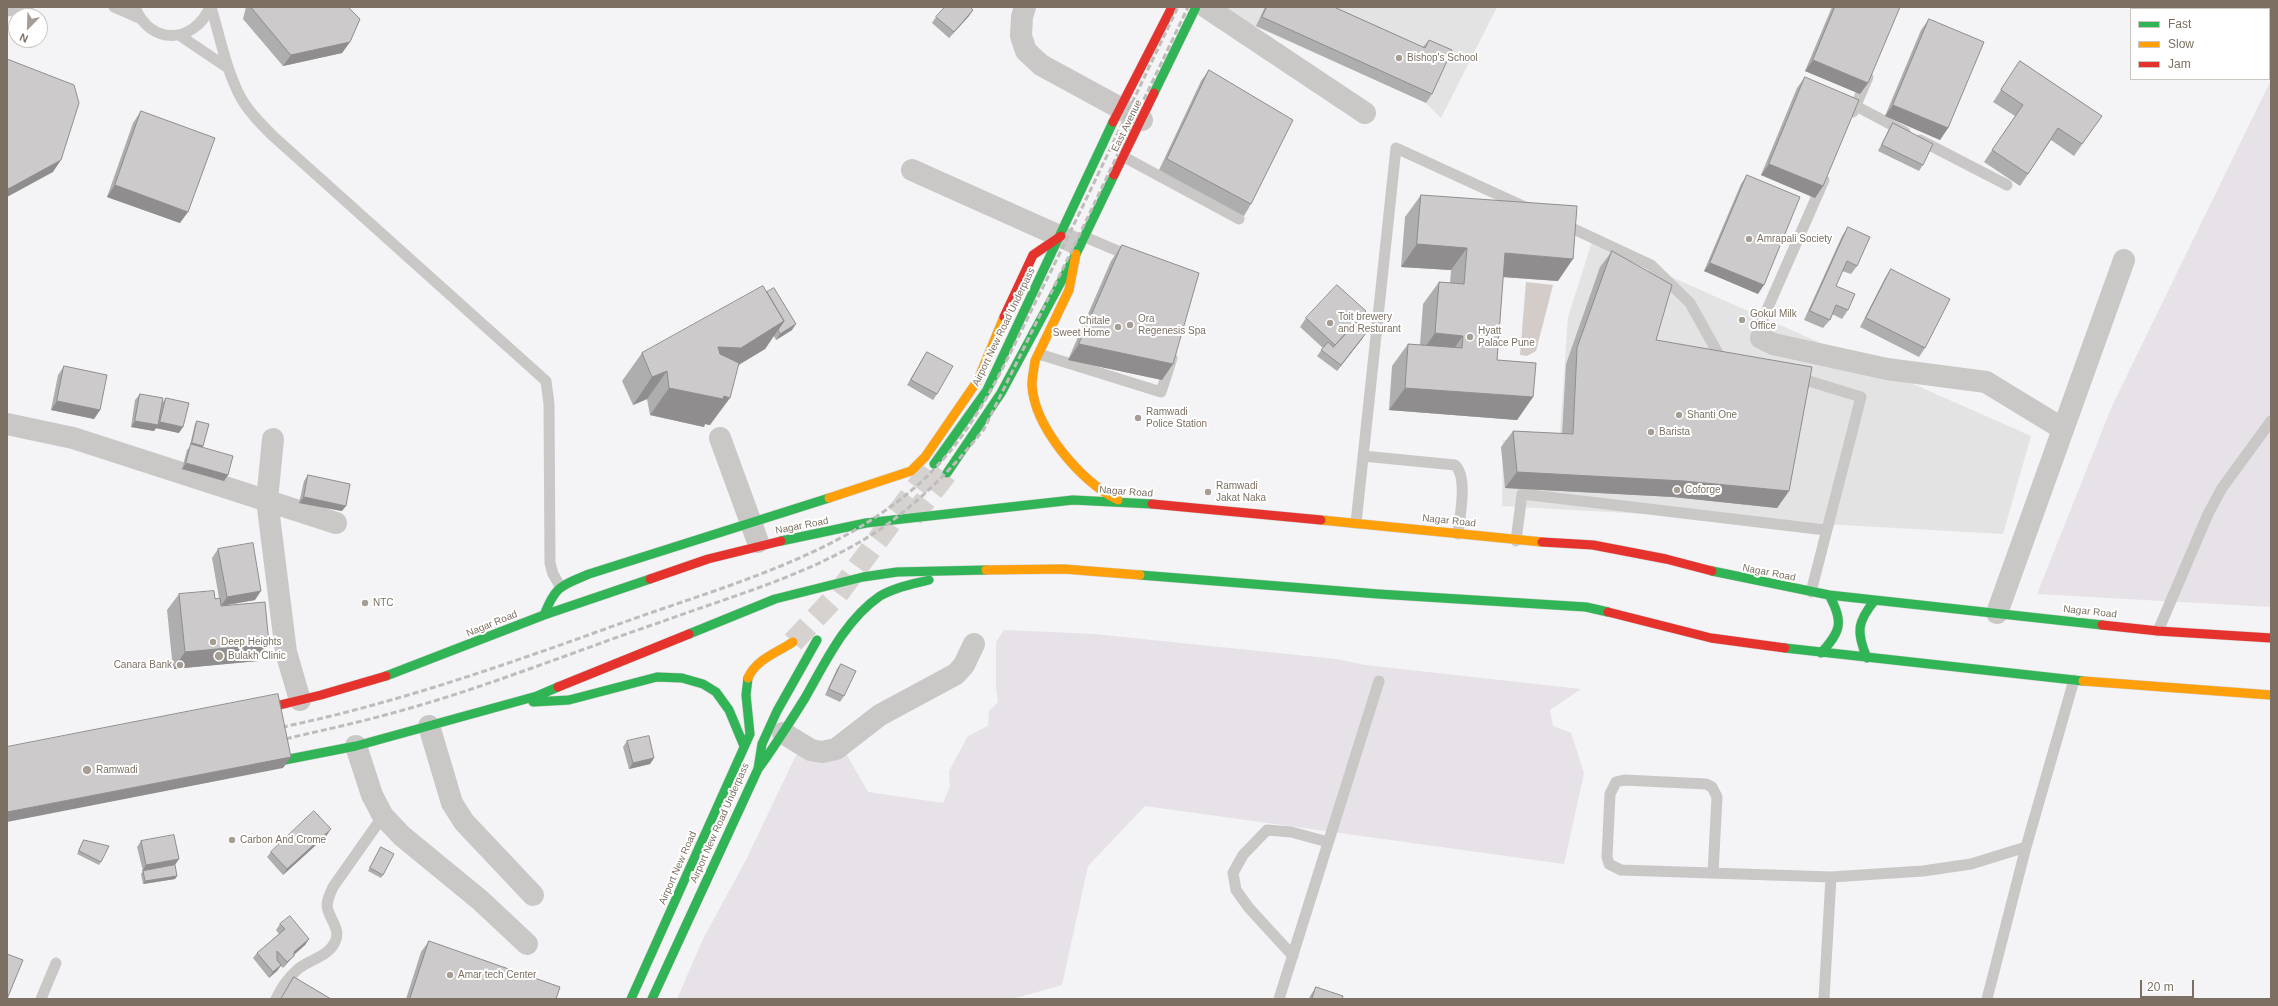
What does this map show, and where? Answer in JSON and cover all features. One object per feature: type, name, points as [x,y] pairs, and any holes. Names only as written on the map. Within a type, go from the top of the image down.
[{"type":"main road","name":"East Avenue","points":[[1061,236],[1120,108],[1172,7]]},
{"type":"main road","name":"East Avenue","points":[[1080,245],[1196,7]]},
{"type":"main road","points":[[544,615],[551,597],[560,586],[589,574],[756,534],[911,471],[925,457],[978,380],[1011,300],[1034,255],[1061,236]]},
{"type":"main road","name":"Airport New Road Underpass","points":[[934,464],[987,390],[1061,236]]},
{"type":"main road","points":[[1080,245],[1070,289],[1039,354],[1033,371],[1032,386],[1041,417],[1081,477],[1104,494],[1124,502]]},
{"type":"main road","points":[[947,473],[1002,393],[1080,245]]},
{"type":"main road","name":"Nagar Road","points":[[241,715],[396,673],[544,615],[708,559],[756,534],[817,535],[866,523],[924,515],[1073,500],[1124,502],[1458,534],[1516,541],[1593,545],[1666,559],[1727,575],[1829,595],[2158,631],[2271,638]]},
{"type":"main road","points":[[246,768],[356,746],[518,700],[537,696],[775,599],[863,576],[898,572],[1064,569],[1378,594],[1586,606],[1711,638],[1821,653],[2074,680],[2271,695]]},
{"type":"main road","points":[[758,769],[784,733],[839,642],[869,605],[880,596],[894,589],[967,571]]},
{"type":"main road","points":[[1821,653],[1836,636],[1841,624],[1839,611],[1829,595]]},
{"type":"main road","points":[[1867,658],[1858,638],[1858,627],[1863,615],[1876,600]]},
{"type":"main road","name":"Airport New Road Underpass","points":[[652,999],[663,972],[758,769],[762,744],[777,711],[817,640]]},
{"type":"main road","points":[[744,746],[750,734],[746,700],[748,677],[755,665],[762,659],[779,652],[792,642]]},
{"type":"main road","points":[[518,700],[544,703],[565,701],[656,677],[674,677],[704,684],[716,692],[734,720],[744,746]]},
{"type":"main road","name":"Airport New Road","points":[[631,999],[744,746]]},
{"type":"street","points":[[1025,7],[1022,17],[1021,36],[1026,51],[1041,65],[1142,120]]},
{"type":"street","points":[[1206,7],[1365,113]]},
{"type":"street","points":[[912,170],[1080,245]]},
{"type":"street","points":[[1997,613],[2124,260]]},
{"type":"street","points":[[1761,338],[1773,344],[1865,364],[1986,382],[2063,429]]},
{"type":"street","points":[[7,424],[73,438],[336,523]]},
{"type":"street","points":[[720,438],[756,534]]},
{"type":"street","points":[[273,439],[267,500],[286,652],[300,700]]},
{"type":"street","points":[[784,733],[811,750],[822,752],[836,749],[880,715],[956,674],[964,665],[974,644]]},
{"type":"street","points":[[429,726],[452,803],[464,822],[533,894]]},
{"type":"street","points":[[356,746],[372,795],[383,816],[402,836],[480,900],[527,944]]},
{"type":"lane","points":[[7,11],[28,7]]},
{"type":"lane","points":[[114,7],[139,18],[150,29],[164,35],[179,35],[193,30],[205,19],[211,7]]},
{"type":"lane","points":[[135,7],[139,18]]},
{"type":"lane","points":[[211,7],[228,68],[241,97],[252,113],[272,136],[546,381],[549,404],[550,563],[553,574],[560,586]]},
{"type":"lane","points":[[179,35],[228,68]]},
{"type":"lane","points":[[1849,120],[1874,63]]},
{"type":"lane","points":[[1856,106],[2007,185]]},
{"type":"lane","points":[[1356,524],[1396,148],[1538,213]]},
{"type":"lane","points":[[1124,157],[1239,220]]},
{"type":"lane","points":[[1761,338],[1762,321],[1827,171]]},
{"type":"lane","points":[[1552,220],[1651,265],[1690,303],[1720,357]]},
{"type":"lane","points":[[1080,245],[1141,261]]},
{"type":"lane","points":[[1039,354],[1161,392],[1175,349]]},
{"type":"lane","points":[[1705,356],[1735,360]]},
{"type":"lane","points":[[1786,374],[1861,397],[1811,592]]},
{"type":"lane","points":[[2158,631],[2208,514],[2222,488],[2271,421]]},
{"type":"lane","points":[[1363,456],[1455,465],[1460,469],[1463,479],[1458,534]]},
{"type":"lane","points":[[1516,541],[1522,494],[1826,530]]},
{"type":"lane","points":[[1987,999],[2026,847],[2074,680]]},
{"type":"lane","points":[[1279,999],[1379,681]]},
{"type":"lane","points":[[1714,873],[1717,797],[1712,788],[1706,784],[1624,780],[1616,782],[1610,794],[1608,857],[1609,864],[1621,870],[1832,877],[1922,871],[1971,864],[2026,847]]},
{"type":"lane","points":[[276,999],[282,987],[299,969],[332,949],[337,940],[337,929],[327,909],[328,898],[333,887],[383,816]]},
{"type":"lane","points":[[1293,956],[1236,890],[1233,873],[1243,855],[1267,830],[1291,832],[1328,842]]},
{"type":"lane","points":[[1824,999],[1832,877]]},
{"type":"lane","points":[[41,999],[56,963]]},
{"type":"shaded area","name":"Bishop's School","points":[[1223,7],[1497,7],[1441,118],[1426,103],[1221,11]]},
{"type":"shaded area","points":[[2271,80],[2271,607],[2037,594],[2112,406]]},
{"type":"shaded area","name":"Shanti One","points":[[1592,242],[2031,436],[2003,534],[1502,506],[1503,440],[1559,446],[1568,317]]},
{"type":"shaded area","points":[[1526,282],[1553,285],[1536,351],[1527,356],[1520,355]]},
{"type":"shaded area","points":[[1004,630],[1094,634],[1336,659],[1365,665],[1581,689],[1550,710],[1553,726],[1571,733],[1584,773],[1564,864],[1145,806],[1088,866],[1062,985],[1012,999],[677,999],[703,939],[746,860],[796,755],[844,750],[868,792],[943,803],[950,787],[949,771],[968,736],[988,726],[989,711],[998,702],[996,687],[996,642]]},
{"type":"building","points":[[251,7],[348,7],[360,19],[350,42],[291,55]]},
{"type":"building","points":[[945,7],[970,7],[973,10],[954,32],[936,17]]},
{"type":"building","points":[[1267,7],[1334,7],[1425,48],[1429,40],[1452,50],[1432,94],[1262,17]]},
{"type":"building","points":[[1835,7],[1900,7],[1868,83],[1813,60]]},
{"type":"building","points":[[1929,19],[1984,42],[1948,128],[1893,105]]},
{"type":"building","points":[[7,59],[74,85],[79,103],[61,160],[7,189]]},
{"type":"building","points":[[2020,61],[2102,116],[2082,144],[2058,128],[2028,174],[1992,150],[2023,105],[2001,90]]},
{"type":"building","points":[[1209,70],[1293,120],[1251,204],[1167,159]]},
{"type":"building","points":[[1805,77],[1859,100],[1823,186],[1769,164]]},
{"type":"building","points":[[141,111],[215,138],[188,212],[115,185]]},
{"type":"building","points":[[1893,123],[1933,144],[1923,165],[1882,145]]},
{"type":"building","name":"Amrapali Society","points":[[1747,175],[1800,197],[1764,285],[1710,263]]},
{"type":"building","points":[[1421,195],[1577,206],[1573,259],[1505,253],[1497,360],[1536,363],[1533,397],[1405,388],[1408,344],[1462,348],[1463,336],[1435,333],[1439,282],[1464,284],[1467,248],[1417,244]]},
{"type":"building","points":[[1848,227],[1870,237],[1857,266],[1847,261],[1836,286],[1855,294],[1848,310],[1836,305],[1830,320],[1810,311]]},
{"type":"building","name":"Ora Regenesis Spa","points":[[1122,245],[1199,273],[1173,364],[1079,344]]},
{"type":"building","name":"Shanti One","points":[[1612,251],[1672,285],[1656,340],[1812,367],[1789,491],[1684,481],[1517,472],[1513,431],[1573,434],[1577,348]]},
{"type":"building","points":[[1891,269],[1950,299],[1925,348],[1866,318]]},
{"type":"building","points":[[1337,285],[1366,311],[1335,345],[1306,318]]},
{"type":"building","points":[[763,286],[784,321],[741,348],[718,347],[720,354],[739,363],[730,398],[724,396],[723,399],[669,388],[667,371],[652,377],[642,353]]},
{"type":"building","points":[[774,288],[796,324],[780,334],[778,330],[784,321],[767,292]]},
{"type":"building","points":[[1354,325],[1366,333],[1341,365],[1321,350],[1328,342],[1333,347]]},
{"type":"building","points":[[927,352],[953,366],[937,394],[911,380]]},
{"type":"building","points":[[64,366],[107,375],[100,410],[57,401]]},
{"type":"building","points":[[140,394],[163,398],[158,425],[135,421]]},
{"type":"building","points":[[166,398],[189,403],[183,427],[160,422]]},
{"type":"building","points":[[197,421],[209,424],[203,446],[192,443]]},
{"type":"building","points":[[191,444],[233,456],[228,475],[186,463]]},
{"type":"building","points":[[308,475],[350,484],[346,506],[304,497]]},
{"type":"building","points":[[253,543],[261,591],[227,597],[218,549]]},
{"type":"building","points":[[214,591],[215,599],[220,598],[221,606],[265,602],[269,644],[185,652],[179,594]]},
{"type":"building","points":[[841,664],[856,671],[844,696],[829,689]]},
{"type":"building","points":[[278,694],[291,757],[7,812],[7,747]]},
{"type":"building","points":[[649,736],[654,758],[633,763],[627,741]]},
{"type":"building","points":[[314,811],[331,829],[287,869],[271,852]]},
{"type":"building","points":[[174,835],[179,859],[146,865],[141,841]]},
{"type":"building","points":[[84,840],[109,846],[101,862],[79,851]]},
{"type":"building","points":[[381,847],[394,854],[383,875],[370,868]]},
{"type":"building","points":[[175,865],[177,876],[145,881],[143,871]]},
{"type":"building","points":[[290,916],[309,939],[294,952],[294,956],[287,962],[277,951],[277,960],[281,965],[273,972],[257,953],[285,929],[280,924]]},
{"type":"building","name":"Amar tech Center","points":[[429,941],[560,987],[556,999],[410,999]]},
{"type":"building","points":[[7,954],[23,960],[7,999]]},
{"type":"building","points":[[294,977],[331,999],[281,999]]},
{"type":"building","points":[[1316,987],[1343,996],[1342,999],[1312,999]]},
{"type":"tunnel","points":[[793,642],[837,595],[934,464]]},
{"type":"tunnel","points":[[912,517],[947,473]]},
{"type":"railway","points":[[273,729],[361,708],[448,683],[710,593],[801,557],[844,536],[885,511],[922,481],[955,445],[979,411],[1009,356],[1178,7]]},
{"type":"railway","points":[[277,741],[372,719],[454,695],[772,583],[800,572],[854,546],[879,530],[908,508],[936,483],[961,457],[984,429],[1075,244],[1188,7]]},
{"type":"traffic: fast","points":[[1154,93],[1196,7]]},
{"type":"traffic: fast","points":[[934,464],[987,390],[1113,122]]},
{"type":"traffic: fast","points":[[947,473],[1001,393],[1076,254],[1114,175]]},
{"type":"traffic: fast","points":[[544,615],[552,598],[560,588],[589,574],[829,498]]},
{"type":"traffic: fast","points":[[781,541],[866,523],[1073,500],[1152,504]]},
{"type":"traffic: fast","points":[[689,634],[775,599],[863,577],[897,572],[986,570]]},
{"type":"traffic: fast","points":[[1712,571],[1829,595],[2102,625]]},
{"type":"traffic: fast","points":[[1140,575],[1378,594],[1586,607],[1608,612]]},
{"type":"traffic: fast","points":[[386,676],[544,615],[650,579]]},
{"type":"traffic: fast","points":[[758,769],[805,698],[837,643],[856,617],[880,596],[904,586],[929,580]]},
{"type":"traffic: fast","points":[[1821,653],[1833,638],[1838,626],[1837,612],[1829,595]]},
{"type":"traffic: fast","points":[[1867,658],[1861,641],[1860,628],[1865,615],[1875,600]]},
{"type":"traffic: fast","points":[[652,999],[758,769],[762,744],[777,711],[817,640]]},
{"type":"traffic: fast","points":[[1785,648],[2083,681]]},
{"type":"traffic: fast","points":[[533,702],[569,700],[657,677],[682,678],[703,684],[716,692],[729,710],[744,746]]},
{"type":"traffic: fast","points":[[631,999],[750,734],[746,695],[748,678]]},
{"type":"traffic: fast","points":[[259,765],[356,746],[537,696],[558,687]]},
{"type":"traffic: slow","points":[[1076,254],[1069,290],[1035,361],[1032,385],[1035,401],[1041,418],[1062,452],[1090,481],[1104,492],[1118,500]]},
{"type":"traffic: slow","points":[[829,498],[911,471],[925,457],[978,380],[1004,317]]},
{"type":"traffic: slow","points":[[1321,520],[1542,542]]},
{"type":"traffic: slow","points":[[986,570],[1064,569],[1140,575]]},
{"type":"traffic: slow","points":[[748,678],[756,666],[762,661],[793,642]]},
{"type":"traffic: slow","points":[[2083,681],[2271,695]]},
{"type":"traffic: jam","points":[[1113,122],[1172,7]]},
{"type":"traffic: jam","points":[[1114,175],[1154,93]]},
{"type":"traffic: jam","points":[[1004,317],[1033,255],[1061,236]]},
{"type":"traffic: jam","points":[[1152,504],[1321,520]]},
{"type":"traffic: jam","points":[[650,579],[708,559],[781,541]]},
{"type":"traffic: jam","points":[[1542,542],[1593,545],[1666,559],[1712,571]]},
{"type":"traffic: jam","points":[[1608,612],[1711,638],[1785,648]]},
{"type":"traffic: jam","points":[[2102,625],[2158,631],[2271,638]]},
{"type":"traffic: jam","points":[[558,687],[689,634]]},
{"type":"traffic: jam","points":[[251,712],[321,695],[386,676]]},
{"type":"place","name":"Bishop's School","points":[[1399,58]]},
{"type":"place","name":"Amrapali Society","points":[[1749,239]]},
{"type":"place","name":"Gokul Milk Office","points":[[1742,320]]},
{"type":"place","name":"Toit brewery and Resturant","points":[[1330,323]]},
{"type":"place","name":"Ora Regenesis Spa","points":[[1130,325]]},
{"type":"place","name":"Chitale Sweet Home","points":[[1118,327]]},
{"type":"place","name":"Hyatt Palace Pune","points":[[1470,337]]},
{"type":"place","name":"Shanti One","points":[[1679,415]]},
{"type":"place","name":"Ramwadi Police Station","points":[[1138,418]]},
{"type":"place","name":"Barista","points":[[1651,432]]},
{"type":"place","name":"Coforge","points":[[1677,490]]},
{"type":"place","name":"Ramwadi Jakat Naka","points":[[1208,492]]},
{"type":"place","name":"NTC","points":[[365,603]]},
{"type":"place","name":"Deep Heights","points":[[213,642]]},
{"type":"place","name":"Bulakh Clinic","points":[[219,656]]},
{"type":"place","name":"Canara Bank","points":[[180,665]]},
{"type":"place","name":"Ramwadi","points":[[87,770]]},
{"type":"place","name":"Carbon And Crome","points":[[232,840]]},
{"type":"place","name":"Amar tech Center","points":[[450,975]]}]
